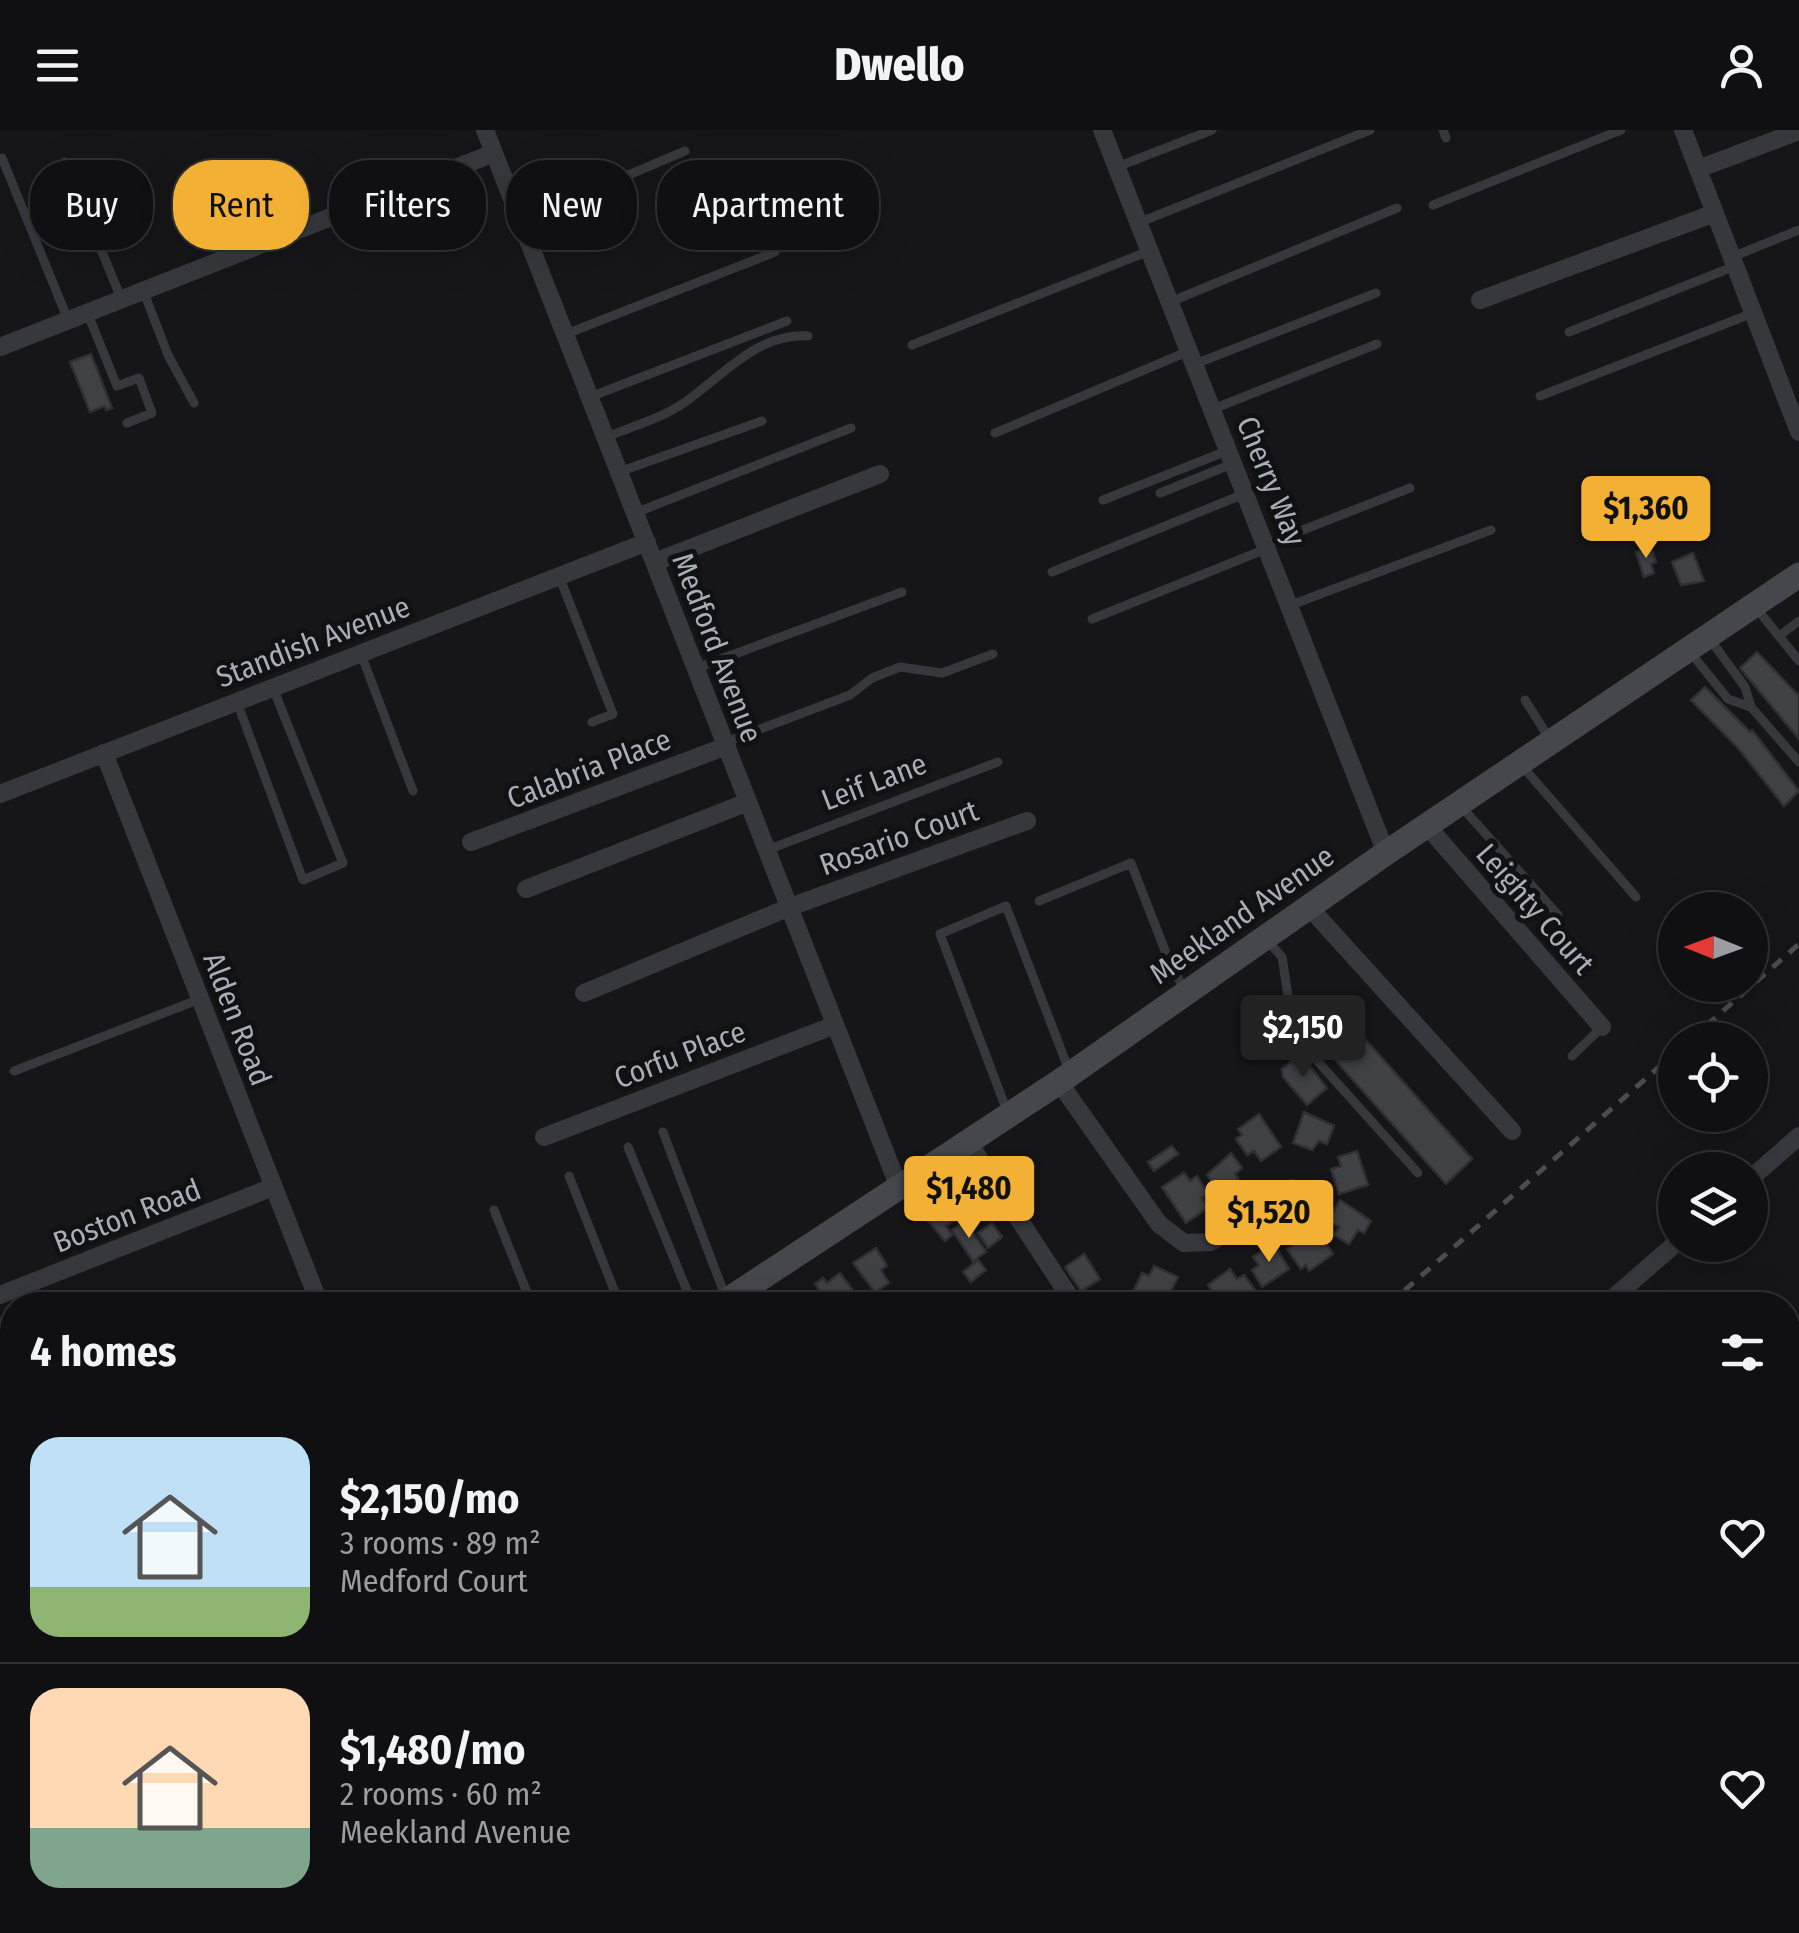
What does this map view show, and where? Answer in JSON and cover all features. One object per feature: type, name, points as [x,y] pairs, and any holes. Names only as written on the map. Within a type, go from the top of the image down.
[{"type":"main road","name":"Meekland Avenue","points":[[739,1292],[1065,1078],[1386,853],[1799,575]]},
{"type":"street","name":"Medford Avenue","points":[[485,130],[506,183]]},
{"type":"street","name":"Cherry Way","points":[[1102,130],[1386,853]]},
{"type":"street","points":[[1683,130],[1799,432]]},
{"type":"street","points":[[1698,169],[1799,131]]},
{"type":"street","points":[[0,347],[494,154]]},
{"type":"street","points":[[1480,300],[1715,213]]},
{"type":"street","name":"Medford Avenue","points":[[533,250],[898,1185]]},
{"type":"street","points":[[655,562],[880,474]]},
{"type":"street","name":"Standish Avenue","points":[[0,794],[647,542]]},
{"type":"street","name":"Calabria Place","points":[[471,842],[726,744]]},
{"type":"street","name":"Alden Road","points":[[104,753],[315,1292]]},
{"type":"street","points":[[526,889],[748,802]]},
{"type":"street","name":"Rosario Court","points":[[584,993],[790,908],[1027,821]]},
{"type":"street","name":"Leighty Court","points":[[1428,827],[1602,1027]]},
{"type":"street","points":[[1309,908],[1512,1131]]},
{"type":"street","name":"Corfu Place","points":[[544,1137],[835,1025]]},
{"type":"street","points":[[1065,1078],[1159,1224],[1184,1243],[1212,1242],[1292,1188]]},
{"type":"street","points":[[1768,1163],[1799,1136]]},
{"type":"street","points":[[966,1140],[1065,1292]]},
{"type":"street","name":"Boston Road","points":[[8,1292],[274,1187]]},
{"type":"street","points":[[1621,1292],[1658,1259]]},
{"type":"lane","points":[[1116,167],[1212,130]]},
{"type":"lane","points":[[1138,223],[1370,130]]},
{"type":"lane","points":[[1433,205],[1620,130]]},
{"type":"lane","points":[[637,171],[685,151]]},
{"type":"lane","points":[[2,158],[68,320]]},
{"type":"lane","points":[[1170,302],[1397,208]]},
{"type":"lane","points":[[1569,332],[1799,230]]},
{"type":"lane","points":[[102,250],[122,298]]},
{"type":"lane","points":[[912,345],[1149,251]]},
{"type":"lane","points":[[566,334],[775,252]]},
{"type":"lane","points":[[143,290],[168,355],[194,403]]},
{"type":"lane","points":[[995,434],[1376,293]]},
{"type":"lane","points":[[87,312],[117,386],[139,378],[152,413],[127,423]]},
{"type":"lane","points":[[1540,396],[1753,313]]},
{"type":"lane","points":[[590,397],[787,320]]},
{"type":"lane","points":[[606,437],[691,399],[724,366],[749,352],[808,336]]},
{"type":"lane","points":[[1213,409],[1377,344]]},
{"type":"lane","points":[[619,472],[762,421]]},
{"type":"lane","points":[[636,514],[851,428]]},
{"type":"lane","points":[[1160,493],[1232,456]]},
{"type":"lane","points":[[1103,500],[1232,456]]},
{"type":"lane","points":[[1092,619],[1410,488]]},
{"type":"lane","points":[[1052,572],[1246,494]]},
{"type":"lane","points":[[1290,605],[1491,530]]},
{"type":"lane","points":[[560,576],[613,714],[592,722]]},
{"type":"lane","points":[[697,668],[902,592]]},
{"type":"lane","points":[[1754,606],[1799,661]]},
{"type":"lane","points":[[1779,636],[1799,622]]},
{"type":"lane","points":[[1698,643],[1728,700],[1751,707]]},
{"type":"lane","points":[[1698,643],[1745,687],[1751,707],[1799,762]]},
{"type":"lane","points":[[361,654],[413,791]]},
{"type":"lane","points":[[726,744],[850,695],[872,678],[900,667],[942,673],[993,654]]},
{"type":"lane","points":[[236,701],[302,880],[343,863],[273,688]]},
{"type":"lane","points":[[1525,700],[1550,741]]},
{"type":"lane","name":"Leif Lane","points":[[767,850],[998,762]]},
{"type":"lane","points":[[1519,762],[1636,897]]},
{"type":"lane","points":[[1459,804],[1558,915]]},
{"type":"lane","points":[[1039,901],[1131,863],[1171,966],[1186,993]]},
{"type":"lane","points":[[1008,1114],[940,934],[1006,906],[1065,1078]]},
{"type":"lane","points":[[1265,938],[1282,957],[1294,1035],[1418,1173]]},
{"type":"lane","points":[[14,1071],[200,999]]},
{"type":"lane","points":[[1572,1056],[1602,1027]]},
{"type":"lane","points":[[663,1132],[719,1292]]},
{"type":"lane","points":[[628,1146],[688,1292]]},
{"type":"lane","points":[[569,1176],[615,1292]]},
{"type":"lane","points":[[494,1210],[527,1292]]},
{"type":"building","points":[[91,354],[112,408],[106,410],[105,406],[90,412],[70,362]]},
{"type":"building","points":[[1651,547],[1656,562],[1651,564],[1654,573],[1644,577],[1636,552]]},
{"type":"building","points":[[1693,553],[1704,581],[1681,585],[1672,562]]},
{"type":"building","points":[[1757,652],[1799,696],[1799,739],[1740,668]]},
{"type":"building","points":[[1705,687],[1752,730],[1799,791],[1784,806],[1738,748],[1691,700]]},
{"type":"building","points":[[1331,1001],[1472,1159],[1446,1184],[1302,1023]]},
{"type":"building","points":[[1300,1054],[1327,1088],[1307,1105],[1283,1077],[1282,1069]]},
{"type":"building","points":[[1304,1112],[1334,1126],[1327,1144],[1319,1141],[1312,1150],[1293,1143]]},
{"type":"building","points":[[1259,1114],[1281,1147],[1261,1161],[1254,1151],[1247,1155],[1236,1139],[1242,1135],[1238,1129]]},
{"type":"building","points":[[1172,1146],[1178,1154],[1154,1171],[1148,1162]]},
{"type":"building","points":[[1357,1151],[1368,1185],[1339,1194],[1331,1169],[1341,1166],[1338,1157]]},
{"type":"building","points":[[1231,1153],[1242,1168],[1235,1174],[1241,1183],[1222,1197],[1207,1175]]},
{"type":"building","points":[[1184,1173],[1190,1181],[1197,1176],[1208,1194],[1202,1198],[1208,1208],[1186,1223],[1162,1187]]},
{"type":"building","points":[[981,1177],[993,1195],[982,1202],[986,1208],[978,1212],[975,1207],[970,1210],[958,1192]]},
{"type":"building","points":[[945,1200],[958,1218],[946,1226],[952,1235],[945,1241],[923,1215]]},
{"type":"building","points":[[1340,1200],[1371,1221],[1364,1233],[1358,1230],[1349,1244],[1334,1235],[1339,1227],[1327,1221]]},
{"type":"building","points":[[965,1221],[986,1252],[973,1261],[952,1230]]},
{"type":"building","points":[[992,1223],[1002,1237],[988,1248],[978,1233]]},
{"type":"building","points":[[1308,1235],[1312,1242],[1321,1236],[1333,1254],[1309,1271],[1306,1265],[1301,1269],[1287,1249]]},
{"type":"building","points":[[1273,1243],[1289,1269],[1262,1287],[1252,1270],[1259,1265],[1253,1257]]},
{"type":"building","points":[[876,1248],[887,1266],[881,1270],[889,1283],[875,1292],[853,1263]]},
{"type":"building","points":[[1084,1254],[1100,1279],[1081,1291],[1065,1267]]},
{"type":"building","points":[[978,1260],[986,1270],[971,1282],[963,1272]]},
{"type":"building","points":[[1154,1266],[1178,1277],[1170,1292],[1133,1292],[1142,1273],[1149,1276]]},
{"type":"building","points":[[1230,1269],[1237,1279],[1244,1275],[1255,1290],[1213,1292],[1208,1285]]},
{"type":"building","points":[[840,1273],[852,1289],[821,1292],[815,1284],[823,1278],[827,1283]]},
{"type":"railway","points":[[1710,1022],[1799,944]]},
{"type":"railway","points":[[1403,1292],[1658,1068]]}]
